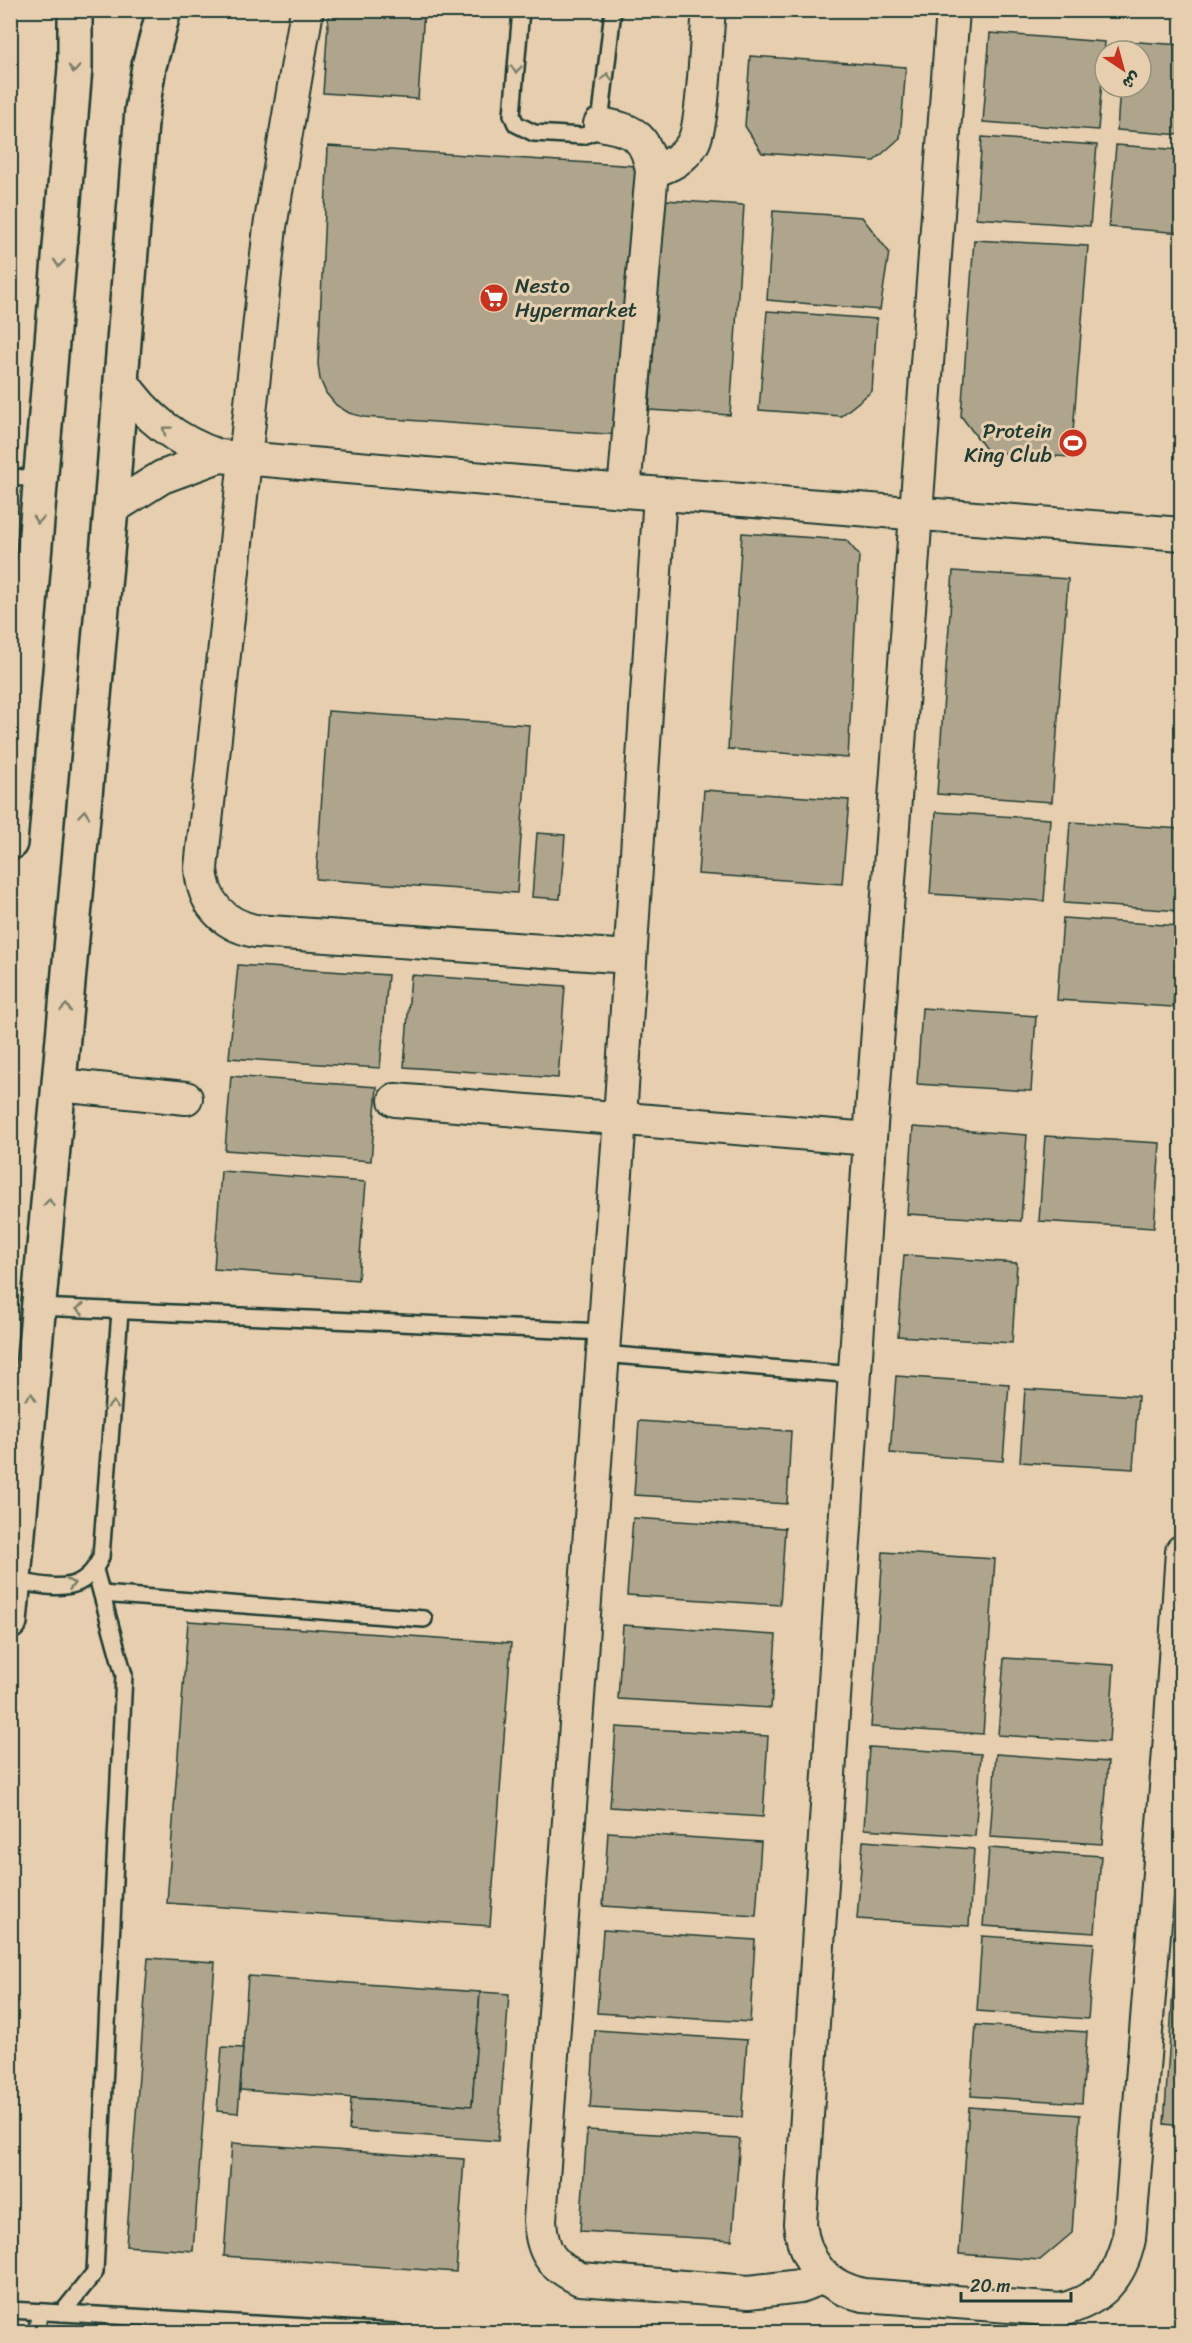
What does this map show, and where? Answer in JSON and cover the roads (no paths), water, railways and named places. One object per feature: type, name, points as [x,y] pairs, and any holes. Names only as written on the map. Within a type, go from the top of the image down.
[{"type":"main road","points":[[10,843],[26,478],[75,68],[75,10]]},
{"type":"main road","points":[[10,1622],[111,509],[142,110],[149,66],[164,10]]},
{"type":"street","points":[[307,10],[232,457],[201,868],[204,891],[215,910],[226,921],[255,932],[630,957]]},
{"type":"street","points":[[652,171],[677,161],[688,151],[698,131],[709,10]]},
{"type":"street","points":[[953,10],[870,1138],[800,2224],[803,2244],[811,2262],[824,2277],[836,2286],[864,2295],[1040,2311],[1061,2310],[1082,2305],[1100,2294],[1114,2278],[1125,2259],[1129,2239],[1175,1752],[1182,1551]]},
{"type":"street","points":[[600,124],[632,131],[643,142],[650,155],[652,171],[624,491]]},
{"type":"street","points":[[121,380],[135,401],[172,435],[232,457],[660,494],[1182,534]]},
{"type":"street","points":[[111,509],[162,477],[232,457]]},
{"type":"street","points":[[660,494],[620,1118],[541,2209],[541,2239],[549,2257],[562,2271],[580,2279],[749,2292],[800,2286],[824,2277]]},
{"type":"street","points":[[59,1085],[186,1098]]},
{"type":"street","points":[[395,1100],[870,1138]]},
{"type":"lane","points":[[521,10],[512,114],[516,124],[534,133],[572,137],[593,132],[600,124],[613,10]]},
{"type":"lane","points":[[39,1307],[603,1343],[855,1375]]},
{"type":"lane","points":[[14,1581],[59,1587],[73,1586],[86,1580],[95,1570],[101,1557],[120,1312]]},
{"type":"lane","points":[[62,2313],[95,2272],[124,1675],[95,1570]]},
{"type":"lane","points":[[102,1594],[424,1619]]},
{"type":"lane","points":[[10,2310],[396,2332]]},
{"type":"lane","points":[[37,2332],[39,2312]]},
{"type":"place","name":"Nesto Hypermarket","points":[[494,298]]},
{"type":"place","name":"Protein King Club","points":[[1073,443]]}]
